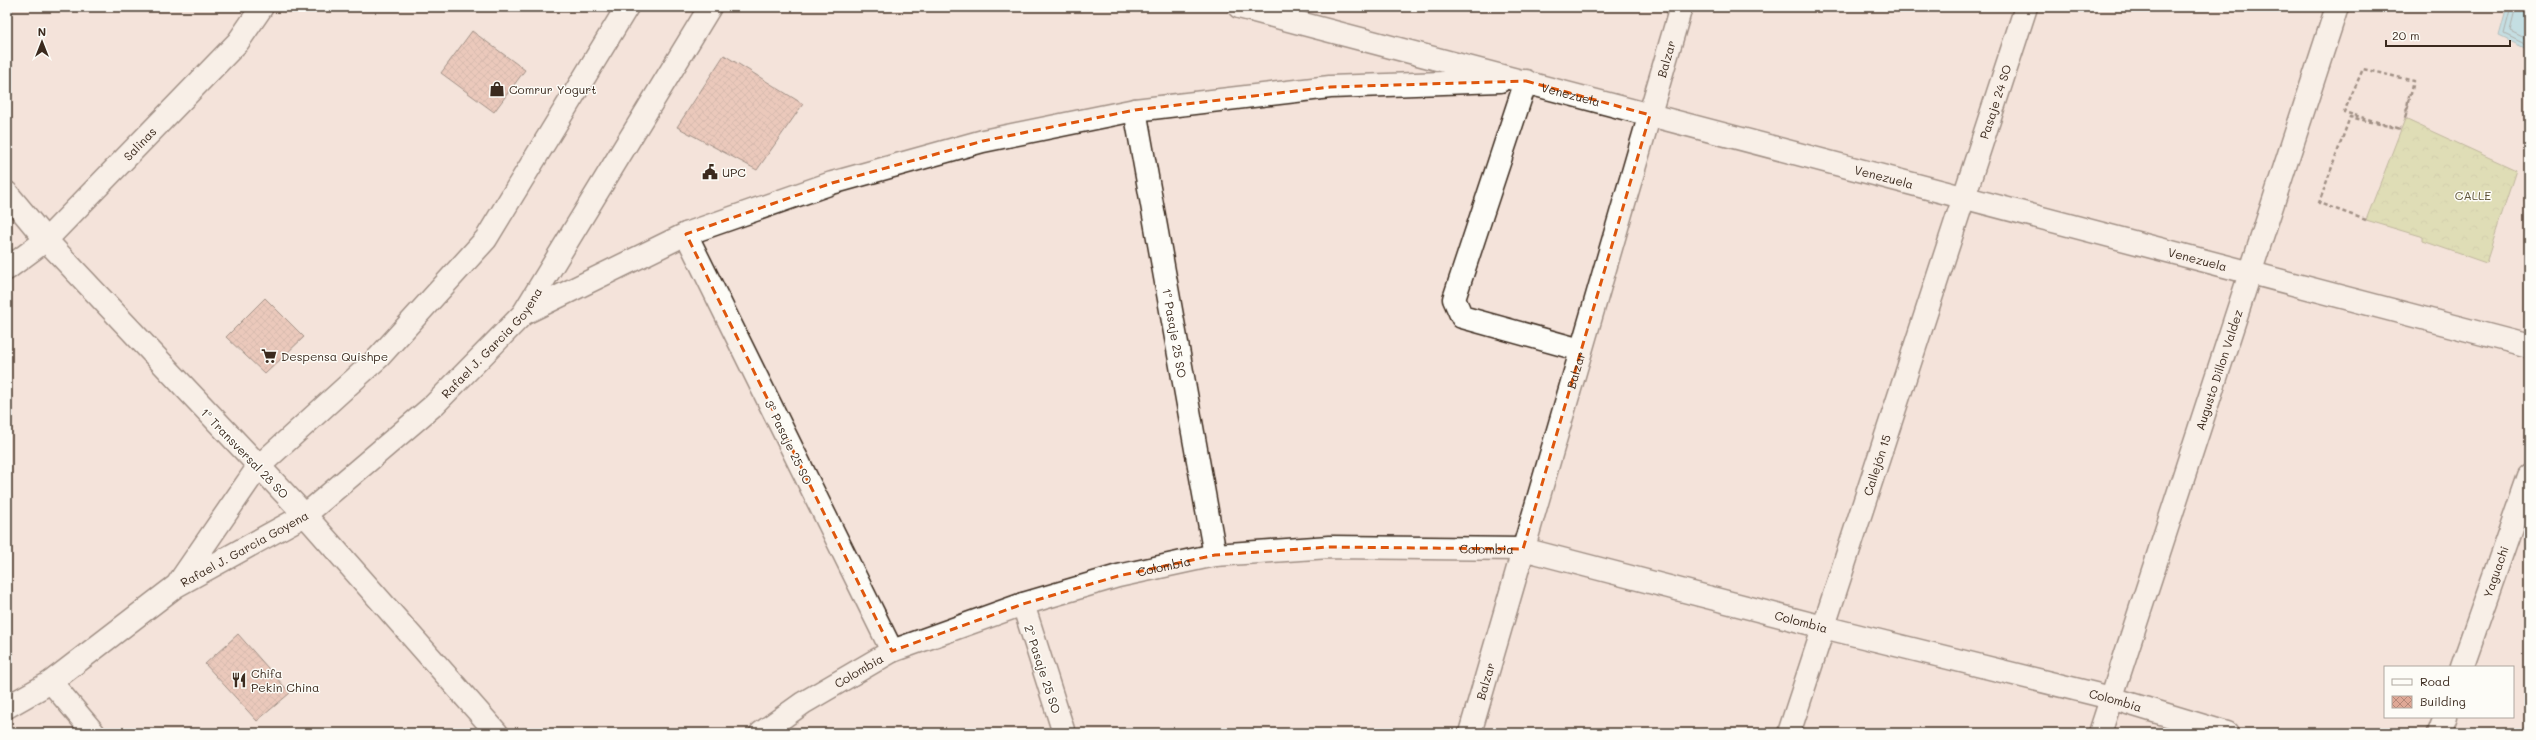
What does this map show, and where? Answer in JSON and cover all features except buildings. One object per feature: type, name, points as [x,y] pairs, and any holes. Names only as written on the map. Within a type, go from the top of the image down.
[{"type":"street","name":"Salinas","points":[[7,269],[46,240],[238,42],[262,7]]},
{"type":"street","name":"Rafael J. Garcia Goyena","points":[[176,586],[258,468],[379,357],[486,239],[627,7]]},
{"type":"street","name":"Rafael J. Garcia Goyena","points":[[7,707],[51,682],[176,586],[305,515],[434,405],[523,314],[710,7]]},
{"type":"street","name":"Venezuela","points":[[1239,7],[1526,81],[2529,346]]},
{"type":"street","name":"Balzar","points":[[1470,733],[1681,7]]},
{"type":"street","name":"Pasaje 24 SO","points":[[1963,197],[2026,7]]},
{"type":"street","name":"Augusto Dillon Valdez","points":[[2100,733],[2338,7]]},
{"type":"street","points":[[523,314],[686,234],[832,183],[983,141],[1136,110],[1330,87],[1526,81],[1454,299],[1462,317],[1581,350]]},
{"type":"street","name":"1º Pasaje 25 SO","points":[[1136,110],[1215,555]]},
{"type":"street","name":"1º Transversal 28 SO","points":[[7,193],[46,240],[258,468],[305,515],[497,733]]},
{"type":"street","name":"Callejón 15","points":[[1789,733],[1963,197]]},
{"type":"street","name":"3º Pasaje 25 SO","points":[[686,234],[892,651]]},
{"type":"street","name":"Yaguachi","points":[[2462,666],[2529,476]]},
{"type":"street","name":"Colombia","points":[[761,733],[803,703],[892,651],[1023,604],[1118,576],[1215,555],[1329,547],[1523,549],[1823,627],[2111,698],[2226,733]]},
{"type":"street","name":"2º Pasaje 25 SO","points":[[1023,604],[1064,733]]},
{"type":"street","points":[[51,682],[94,733]]},
{"type":"street","points":[[2439,733],[2445,718]]},
{"type":"path","points":[[2366,220],[2319,202],[2350,117],[2400,129],[2344,112],[2363,69],[2414,81],[2405,119],[2410,96]]},
{"type":"highlighted area","points":[[1526,81],[1650,115],[1523,549],[1329,547],[1215,555],[1118,576],[1023,604],[892,651],[686,234],[832,183],[983,141],[1135,110],[1330,87]]},
{"type":"green space","name":"CALLE","points":[[2405,119],[2516,170],[2486,263],[2423,241],[2423,237],[2366,220]]},
{"type":"water","points":[[2507,7],[2529,7],[2529,50],[2499,36]]},
{"type":"place","name":"Comrur Yogurt","points":[[497,89]]},
{"type":"place","name":"UPC","points":[[710,172]]},
{"type":"place","name":"Despensa Quishpe","points":[[269,356]]},
{"type":"place","name":"Chifa Pekin China","points":[[239,680]]}]
